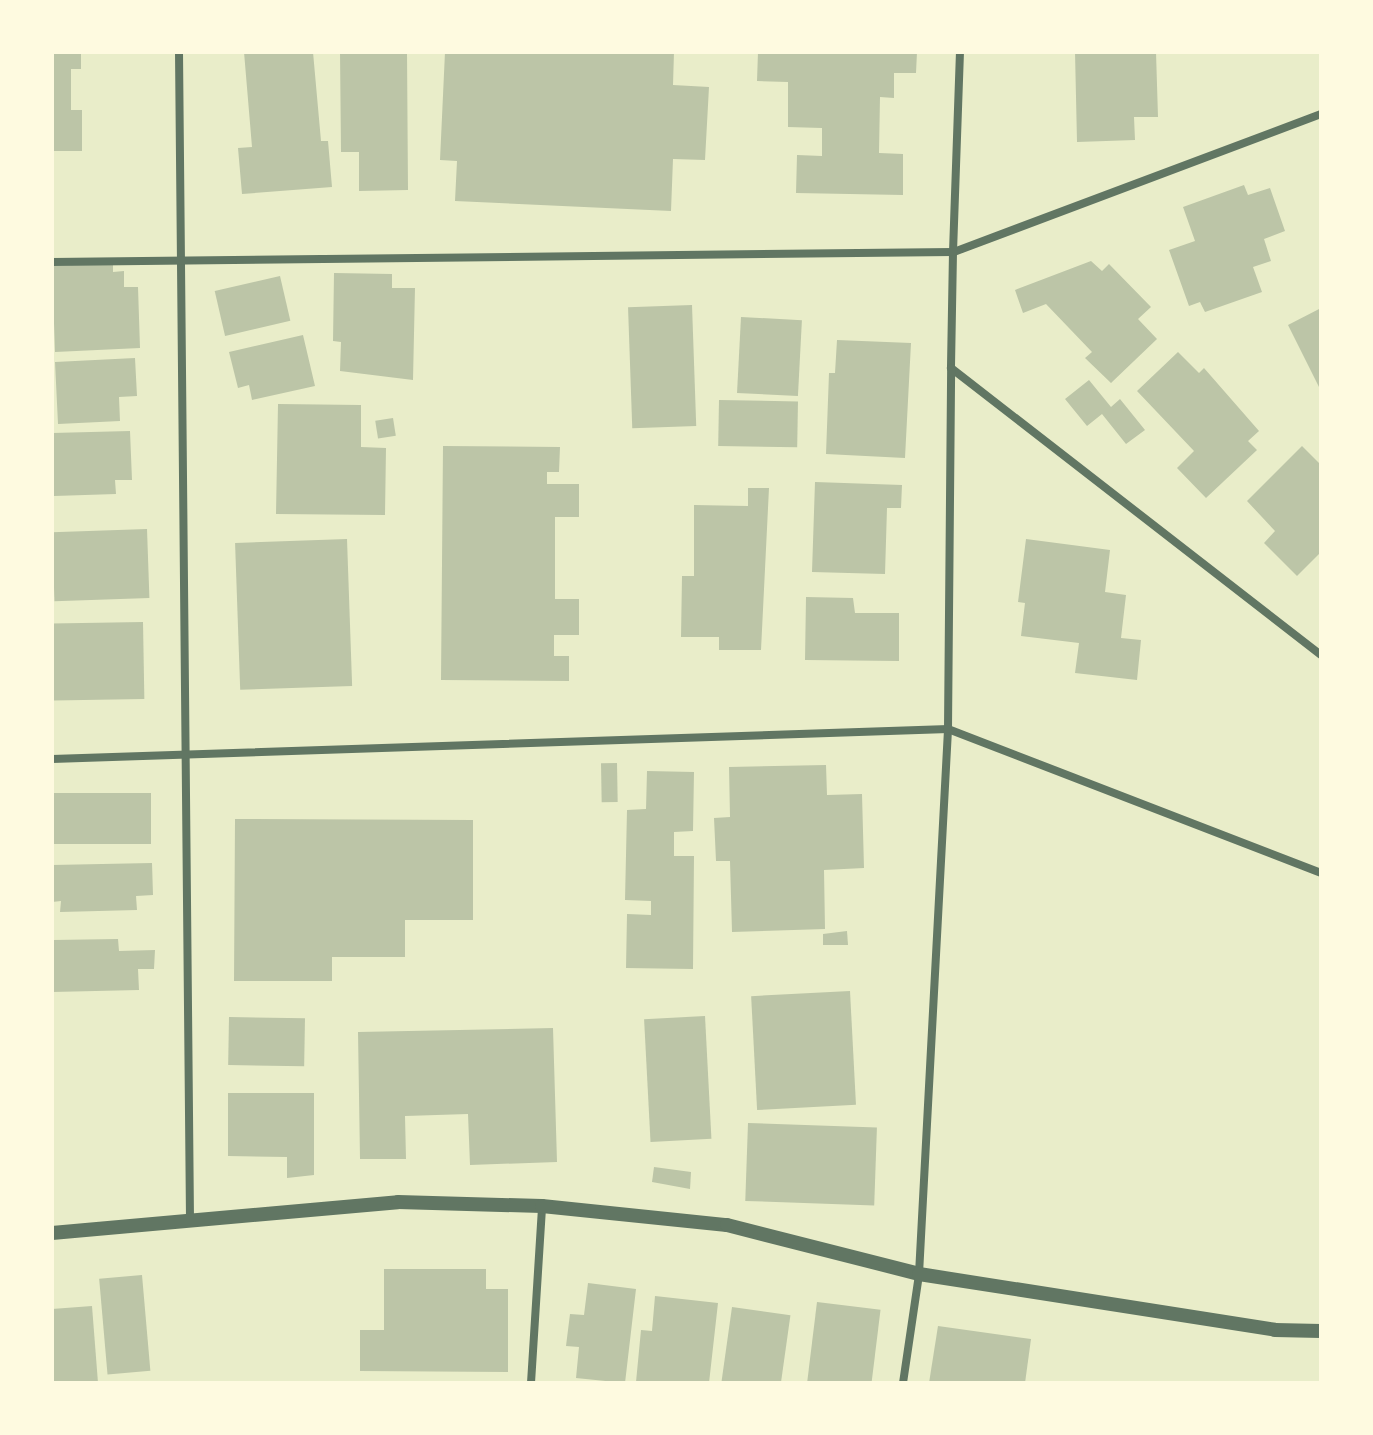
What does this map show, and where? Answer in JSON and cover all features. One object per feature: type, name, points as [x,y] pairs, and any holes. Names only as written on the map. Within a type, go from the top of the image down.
[{"type":"street","points":[[179,52],[190,1223]]},
{"type":"street","points":[[903,1383],[919,1274],[948,729],[953,252],[960,52]]},
{"type":"street","points":[[52,262],[953,252],[1321,114]]},
{"type":"street","points":[[951,368],[1321,655]]},
{"type":"street","points":[[52,759],[948,729],[1321,873]]},
{"type":"street","points":[[52,1233],[398,1202],[542,1206],[727,1225],[919,1274],[1275,1330],[1321,1331]]},
{"type":"street","points":[[531,1383],[542,1206]]},
{"type":"building","points":[[52,52],[81,52],[81,69],[71,69],[71,110],[82,110],[82,151],[52,151]]},
{"type":"building","points":[[244,52],[313,52],[321,141],[328,141],[332,187],[242,194],[238,148],[252,147]]},
{"type":"building","points":[[340,52],[407,52],[408,190],[359,191],[359,152],[341,152]]},
{"type":"building","points":[[445,52],[674,52],[673,85],[709,87],[705,160],[673,159],[671,211],[455,201],[457,161],[440,160]]},
{"type":"building","points":[[758,52],[917,52],[916,73],[894,73],[894,98],[880,97],[879,153],[903,154],[903,195],[796,193],[797,155],[822,156],[822,128],[788,127],[788,82],[757,81]]},
{"type":"building","points":[[1075,52],[1156,52],[1158,117],[1134,117],[1135,140],[1077,142]]},
{"type":"building","points":[[1244,185],[1248,195],[1270,188],[1285,231],[1264,239],[1271,261],[1253,267],[1262,292],[1205,312],[1200,302],[1189,306],[1169,250],[1195,241],[1183,207]]},
{"type":"building","points":[[1091,261],[1102,271],[1109,264],[1151,307],[1138,319],[1157,339],[1111,383],[1085,358],[1092,352],[1046,304],[1023,313],[1015,290]]},
{"type":"building","points":[[113,263],[113,272],[124,271],[124,287],[138,287],[140,348],[55,352],[52,266]]},
{"type":"building","points":[[334,273],[392,274],[392,288],[415,288],[413,380],[340,371],[341,342],[333,341]]},
{"type":"building","points":[[280,276],[290,321],[225,336],[215,291]]},
{"type":"building","points":[[692,305],[696,426],[632,428],[628,307]]},
{"type":"building","points":[[1321,308],[1321,391],[1288,325]]},
{"type":"building","points":[[741,317],[802,320],[798,396],[737,393]]},
{"type":"building","points":[[303,335],[315,386],[252,400],[249,385],[238,388],[229,352]]},
{"type":"building","points":[[837,340],[911,343],[905,458],[826,454],[829,373],[835,373]]},
{"type":"building","points":[[1178,352],[1199,373],[1204,368],[1259,431],[1248,441],[1257,450],[1206,498],[1177,468],[1194,451],[1137,391]]},
{"type":"building","points":[[135,358],[137,396],[119,397],[120,421],[58,424],[55,362]]},
{"type":"building","points":[[1089,380],[1111,407],[1120,399],[1145,430],[1126,444],[1102,414],[1087,426],[1065,399]]},
{"type":"building","points":[[719,400],[798,401],[797,447],[718,446]]},
{"type":"building","points":[[278,404],[361,405],[361,447],[386,448],[385,515],[276,514]]},
{"type":"building","points":[[393,418],[396,436],[378,439],[375,421]]},
{"type":"building","points":[[130,431],[132,480],[115,480],[116,494],[54,496],[52,433]]},
{"type":"building","points":[[443,446],[560,447],[559,472],[547,472],[547,484],[579,484],[579,517],[555,517],[555,599],[579,599],[579,635],[554,635],[554,656],[569,656],[569,681],[441,680]]},
{"type":"building","points":[[1302,446],[1321,465],[1321,552],[1297,576],[1264,543],[1275,531],[1247,501]]},
{"type":"building","points":[[815,482],[902,485],[901,508],[887,508],[885,574],[812,572]]},
{"type":"building","points":[[748,488],[769,488],[761,650],[719,650],[719,637],[681,637],[682,576],[694,576],[694,505],[748,506]]},
{"type":"building","points":[[147,529],[149,598],[54,601],[52,532]]},
{"type":"building","points":[[347,539],[352,686],[240,690],[235,543]]},
{"type":"building","points":[[1026,539],[1110,550],[1105,592],[1126,595],[1121,638],[1141,640],[1137,680],[1075,673],[1079,643],[1021,636],[1025,603],[1018,602]]},
{"type":"building","points":[[806,597],[853,598],[855,613],[899,613],[899,661],[805,660]]},
{"type":"building","points":[[143,622],[144,699],[53,701],[52,624]]},
{"type":"building","points":[[601,763],[617,763],[618,802],[602,802]]},
{"type":"building","points":[[826,765],[827,795],[862,794],[864,868],[824,870],[825,929],[732,932],[730,861],[716,861],[714,818],[730,817],[729,767]]},
{"type":"building","points":[[647,771],[694,772],[693,831],[674,832],[674,856],[694,856],[693,969],[626,968],[627,914],[651,915],[651,901],[625,900],[627,810],[646,809]]},
{"type":"building","points":[[52,793],[151,793],[151,844],[52,844]]},
{"type":"building","points":[[235,819],[473,820],[473,920],[405,920],[405,957],[332,957],[332,981],[234,981]]},
{"type":"building","points":[[152,863],[153,895],[136,896],[137,910],[60,912],[61,901],[52,902],[52,865]]},
{"type":"building","points":[[847,931],[848,945],[823,945],[823,934]]},
{"type":"building","points":[[118,939],[119,951],[155,950],[154,969],[138,969],[139,990],[52,992],[53,940]]},
{"type":"building","points":[[850,991],[856,1105],[757,1110],[751,996]]},
{"type":"building","points":[[705,1016],[711,1139],[651,1142],[644,1019]]},
{"type":"building","points":[[229,1017],[305,1018],[304,1066],[228,1065]]},
{"type":"building","points":[[553,1028],[557,1162],[470,1165],[468,1114],[405,1116],[406,1159],[360,1159],[358,1032]]},
{"type":"building","points":[[228,1093],[314,1093],[314,1175],[287,1178],[287,1157],[228,1156]]},
{"type":"building","points":[[748,1123],[877,1128],[874,1205],[745,1201]]},
{"type":"building","points":[[654,1167],[691,1172],[690,1189],[652,1182]]},
{"type":"building","points":[[384,1269],[486,1269],[486,1289],[508,1289],[508,1372],[360,1371],[360,1330],[384,1330]]},
{"type":"building","points":[[142,1275],[150,1371],[108,1374],[99,1279]]},
{"type":"building","points":[[588,1283],[636,1289],[625,1383],[576,1378],[579,1347],[566,1346],[570,1314],[584,1315]]},
{"type":"building","points":[[655,1296],[718,1303],[709,1383],[636,1382],[641,1330],[652,1331]]},
{"type":"building","points":[[817,1302],[881,1310],[872,1383],[807,1383]]},
{"type":"building","points":[[92,1306],[98,1383],[53,1381],[52,1309]]},
{"type":"building","points":[[732,1307],[790,1315],[781,1383],[721,1383]]},
{"type":"building","points":[[938,1326],[1031,1339],[1025,1383],[929,1383]]}]
